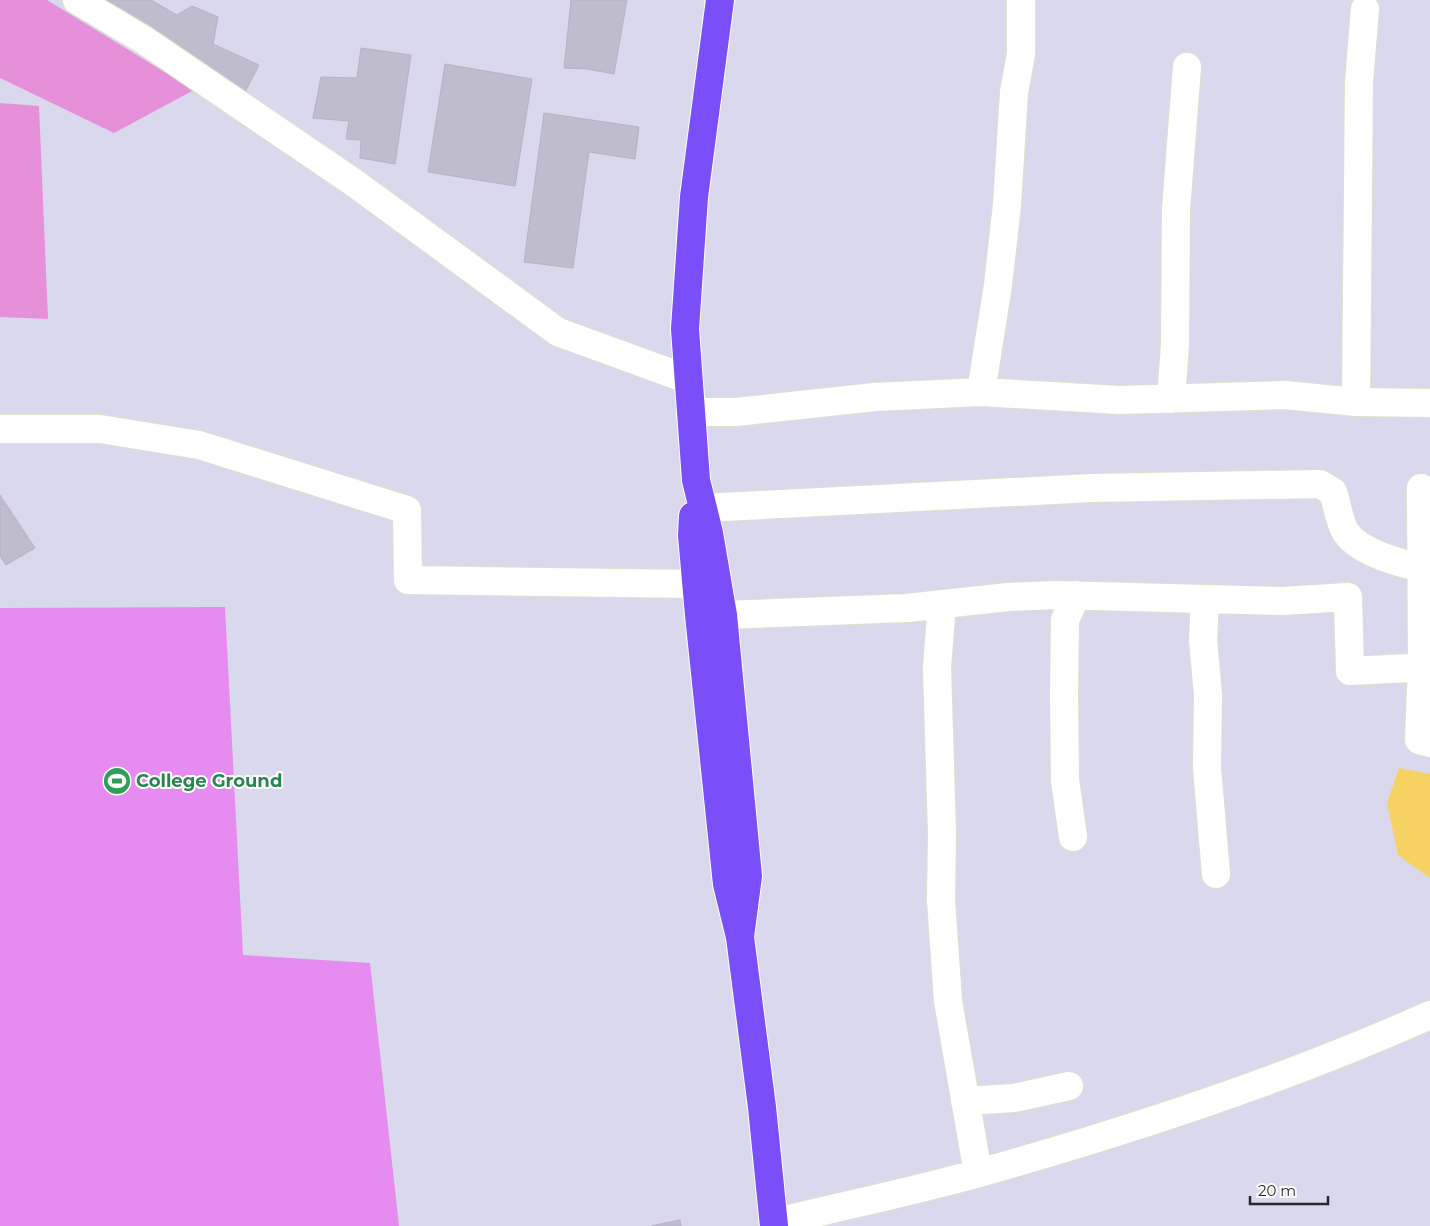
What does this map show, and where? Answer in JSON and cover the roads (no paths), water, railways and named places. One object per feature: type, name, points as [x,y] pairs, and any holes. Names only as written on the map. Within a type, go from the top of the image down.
[{"type":"main road","points":[[720,0],[693,206],[685,329],[687,379],[696,480],[703,508],[722,615],[748,876],[740,937]]},
{"type":"main road","points":[[696,480],[692,535],[727,884],[740,937],[762,1106],[774,1224]]},
{"type":"street","points":[[77,0],[144,40],[353,182],[558,332],[687,379]]},
{"type":"street","points":[[981,392],[998,285],[1007,205],[1014,92],[1021,54],[1021,0]]},
{"type":"street","points":[[1356,402],[1359,82],[1365,9]]},
{"type":"street","points":[[1172,399],[1175,345],[1176,210],[1187,66]]},
{"type":"street","points":[[690,412],[736,412],[875,396],[981,392],[1118,400],[1285,395],[1356,402],[1430,403]]},
{"type":"street","points":[[0,429],[100,429],[199,445],[407,510],[408,580],[696,584]]},
{"type":"street","points":[[703,508],[1092,488],[1320,484],[1333,492],[1343,528],[1350,538],[1368,550],[1426,569]]},
{"type":"street","points":[[1421,488],[1426,569],[1426,667],[1419,740],[1430,743]]},
{"type":"street","points":[[722,615],[907,608],[1008,597],[1076,596],[1282,601],[1348,597],[1350,672],[1426,667]]},
{"type":"street","points":[[1073,837],[1065,780],[1064,694],[1065,620],[1076,596]]},
{"type":"street","points":[[1205,599],[1203,640],[1208,694],[1207,768],[1216,874]]},
{"type":"street","points":[[942,604],[937,667],[942,833],[941,900],[948,1001],[978,1174]]},
{"type":"street","points":[[774,1224],[978,1174],[1180,1112],[1353,1050],[1430,1015]]},
{"type":"street","points":[[965,1101],[1014,1098],[1069,1086]]},
{"type":"place","name":"College Ground","points":[[117,781]]}]
